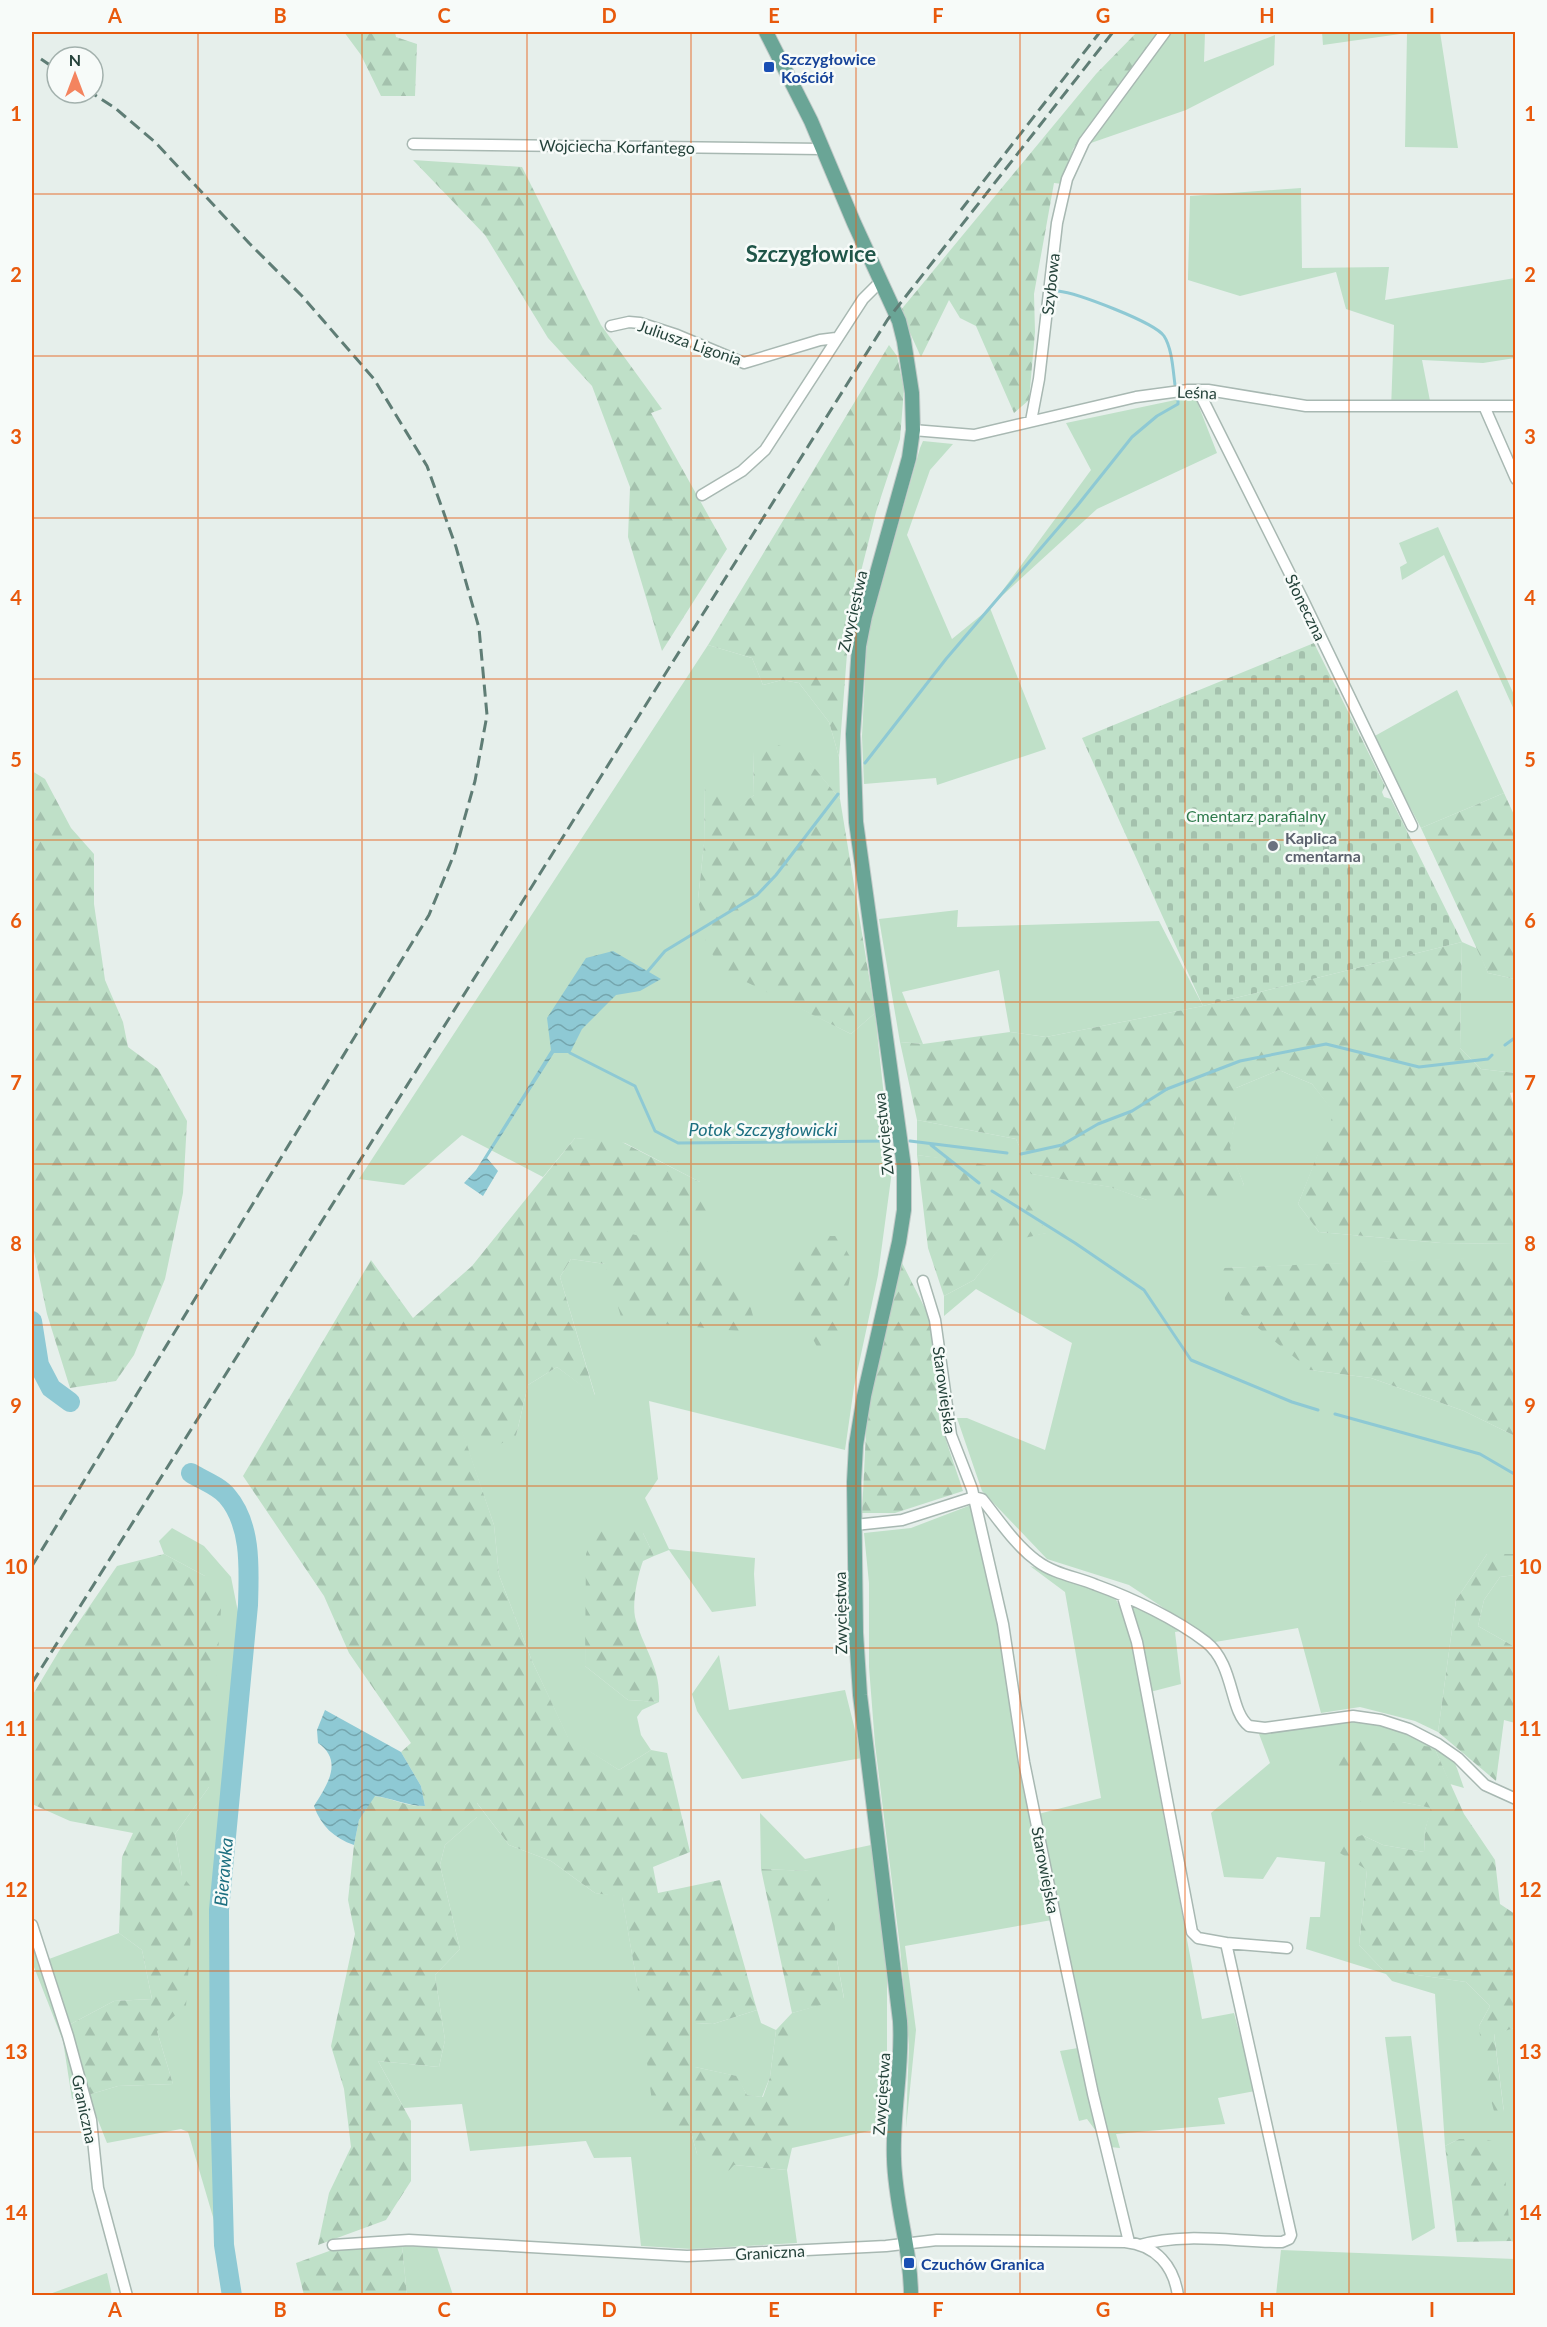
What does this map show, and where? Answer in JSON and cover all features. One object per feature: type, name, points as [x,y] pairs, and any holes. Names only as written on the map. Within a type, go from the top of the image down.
[{"type":"main road","name":"Zwycięstwa","points":[[766,32],[822,149],[898,321],[904,341],[912,393],[913,430],[902,489],[863,623],[856,681],[853,757],[856,822],[900,1124],[904,1194],[898,1250],[859,1423],[855,1463],[855,1525],[856,1633],[860,1695],[900,2022],[901,2072],[894,2159],[909,2263],[911,2295]]},
{"type":"street","name":"Szybowa","points":[[1031,421],[1039,379],[1057,223],[1067,179],[1079,151],[1165,32]]},
{"type":"street","name":"Wojciecha Korfantego","points":[[413,144],[822,149]]},
{"type":"street","points":[[702,495],[742,471],[765,450],[863,299],[880,281]]},
{"type":"street","name":"Juliusza Ligonia","points":[[611,326],[629,322],[640,323],[677,335],[744,363],[820,340],[837,338]]},
{"type":"street","name":"Leśna","points":[[913,430],[974,435],[1148,394],[1198,390],[1306,406],[1515,406]]},
{"type":"street","name":"Słoneczna","points":[[1198,390],[1412,826]]},
{"type":"street","points":[[1484,406],[1515,479]]},
{"type":"street","name":"Starowiejska","points":[[923,1281],[935,1320],[951,1434],[970,1482],[1003,1624],[1024,1762],[1093,2094],[1135,2243]]},
{"type":"street","points":[[855,1525],[897,1522],[974,1497],[982,1499],[1019,1544],[1038,1562],[1123,1597],[1168,1619],[1212,1647],[1225,1667],[1241,1717],[1249,1726],[1265,1728],[1353,1716],[1381,1720],[1409,1729],[1438,1744],[1458,1758],[1485,1785],[1515,1799]]},
{"type":"street","points":[[1123,1597],[1137,1642],[1192,1932],[1198,1938],[1226,1943],[1287,1948]]},
{"type":"street","name":"Graniczna","points":[[32,1925],[68,2036],[91,2120],[98,2188],[127,2295]]},
{"type":"street","points":[[1135,2243],[1183,2239],[1282,2242],[1291,2236],[1226,1943]]},
{"type":"street","name":"Graniczna","points":[[333,2245],[410,2240],[687,2256],[886,2246],[937,2240],[1135,2243]]},
{"type":"street","points":[[1135,2243],[1156,2253],[1168,2265],[1178,2295]]},
{"type":"green space","points":[[344,32],[395,32],[396,37],[417,44],[415,96],[381,96],[361,55]]},
{"type":"green space","points":[[1137,32],[1160,32],[1073,149],[1063,184],[1054,183],[1034,294],[1035,332],[1029,400],[1014,413],[976,326],[960,318],[949,300],[921,357],[900,311],[1096,74]]},
{"type":"green space","points":[[1172,32],[1205,32],[1204,62],[1275,35],[1274,65],[1186,110],[1088,144]]},
{"type":"green space","points":[[1322,32],[1440,32],[1458,148],[1405,147],[1407,33],[1323,45]]},
{"type":"green space","points":[[413,160],[522,167],[601,325],[662,409],[651,413],[727,549],[662,651],[628,537],[630,487],[592,386],[548,338],[485,235]]},
{"type":"green space","points":[[1301,188],[1302,268],[1389,267],[1385,300],[1515,278],[1515,358],[1483,363],[1422,360],[1432,411],[1391,410],[1394,325],[1346,309],[1336,272],[1240,296],[1188,280],[1190,196]]},
{"type":"green space","points":[[889,345],[897,356],[904,389],[900,439],[876,512],[850,615],[839,757],[829,722],[799,683],[782,680],[763,685],[752,658],[708,645]]},
{"type":"green space","points":[[1185,398],[1196,399],[1217,453],[1097,509],[992,605],[1091,470],[1066,423]]},
{"type":"green space","points":[[923,441],[953,444],[930,470],[907,535],[952,639],[990,608],[1046,749],[937,785],[936,778],[864,784],[862,736],[867,637]]},
{"type":"green space","points":[[1438,527],[1515,697],[1515,712],[1444,555],[1402,580],[1400,567],[1407,563],[1399,543]]},
{"type":"green space","name":"Cmentarz parafialny","points":[[1314,643],[1385,786],[1382,792],[1384,797],[1391,799],[1462,942],[1203,1006],[1082,738]]},
{"type":"green space","points":[[708,645],[752,658],[763,685],[782,680],[799,683],[829,722],[839,757],[840,799],[802,754],[753,751],[754,795],[734,811],[705,785],[704,844],[698,899],[792,1004],[851,1034],[875,1013],[892,1171],[878,1275],[854,1387],[845,1450],[649,1401],[658,1479],[645,1498],[669,1549],[755,1558],[756,1606],[712,1612],[669,1550],[654,1556],[643,1533],[587,1615],[585,1666],[628,1700],[659,1702],[642,1710],[637,1717],[641,1735],[651,1750],[619,1770],[568,1738],[532,1661],[499,1575],[494,1525],[461,1429],[516,1436],[528,1385],[557,1367],[595,1395],[560,1277],[571,1259],[605,1264],[620,1231],[700,1182],[625,1143],[575,1138],[543,1177],[462,1135],[404,1185],[359,1179]]},
{"type":"green space","points":[[1457,690],[1504,793],[1421,828],[1373,737]]},
{"type":"green space","points":[[763,740],[802,753],[840,799],[875,1013],[851,1034],[720,969],[706,942],[698,899],[704,844],[705,784],[734,810],[754,795],[753,751]]},
{"type":"green space","points":[[32,771],[45,779],[71,828],[94,854],[94,904],[105,980],[123,1022],[128,1047],[158,1069],[187,1121],[183,1193],[165,1279],[134,1355],[116,1381],[70,1388],[47,1314],[32,1242]]},
{"type":"green space","points":[[1504,793],[1515,817],[1515,979],[1488,973],[1421,828]]},
{"type":"green space","points":[[958,910],[957,927],[1159,921],[1203,1006],[1046,1037],[1010,1032],[999,970],[902,992],[923,1044],[900,1042],[879,919]]},
{"type":"green space","points":[[1462,942],[1478,949],[1488,973],[1515,979],[1515,1073],[1481,1069],[1460,1048]]},
{"type":"green space","points":[[1462,942],[1460,1048],[1481,1069],[1515,1073],[1515,1092],[1510,1093],[1516,1113],[1515,1244],[1441,1243],[1319,1232],[1298,1204],[1334,1113],[1312,1084],[1279,1070],[1236,1088],[1236,1116],[1230,1148],[1244,1185],[1215,1198],[1147,1200],[1110,1187],[1031,1174],[1016,1139],[917,1120],[900,1042],[923,1044],[1010,1032],[1046,1037],[1203,1006]]},
{"type":"green space","points":[[1279,1070],[1312,1084],[1335,1113],[1298,1204],[1319,1232],[1441,1243],[1515,1244],[1515,1256],[1512,1257],[1223,1268],[1310,1370],[1371,1378],[1464,1411],[1515,1436],[1515,1554],[1487,1554],[1456,1600],[1438,1732],[1415,1721],[1360,1707],[1321,1713],[1298,1628],[1215,1642],[1129,1585],[1047,1559],[982,1491],[957,1418],[967,1418],[1045,1450],[1072,1343],[976,1289],[944,1316],[944,1296],[974,1280],[1005,1241],[1046,1233],[979,1164],[917,1155],[917,1120],[1016,1139],[1032,1174],[1111,1187],[1147,1200],[1244,1185],[1229,1148],[1236,1116],[1236,1088]]},
{"type":"green space","points":[[575,1138],[620,1141],[700,1182],[712,1204],[710,1231],[623,1232],[708,1252],[749,1302],[758,1333],[622,1320],[605,1264],[571,1259],[560,1277],[595,1396],[557,1367],[528,1385],[516,1436],[496,1446],[462,1430],[494,1525],[499,1575],[532,1661],[568,1737],[619,1770],[651,1750],[667,1753],[690,1852],[653,1867],[658,1893],[720,1880],[757,2010],[713,2024],[695,2023],[695,2067],[737,2076],[747,2095],[763,2097],[770,2077],[776,2030],[792,2013],[792,2148],[787,2170],[734,2165],[724,2176],[697,2154],[691,2132],[654,2118],[637,1983],[622,1897],[595,1893],[551,1861],[509,1845],[477,1803],[477,1817],[445,1845],[440,1865],[460,1949],[435,1975],[445,2040],[439,2067],[378,2061],[411,2121],[411,2181],[386,2220],[318,2245],[329,2193],[351,2147],[344,2089],[331,2046],[355,1934],[348,1900],[359,1820],[374,1796],[425,1806],[421,1786],[401,1752],[411,1743],[349,1653],[324,1596],[243,1476],[371,1260],[413,1318],[472,1266]]},
{"type":"green space","points":[[917,1155],[974,1163],[1003,1173],[1020,1192],[1047,1233],[1005,1242],[974,1280],[944,1296],[928,1248]]},
{"type":"green space","points":[[824,1236],[838,1236],[853,1262],[839,1334],[825,1362],[793,1301],[792,1246]]},
{"type":"green space","points":[[1515,1256],[1515,1436],[1464,1411],[1371,1378],[1310,1370],[1225,1301],[1223,1268]]},
{"type":"green space","points":[[901,1261],[933,1324],[939,1419],[963,1491],[895,1513],[862,1513],[868,1392]]},
{"type":"green space","points":[[971,1505],[985,1557],[1052,1920],[905,1946],[916,2030],[906,2128],[909,2045],[900,1947],[875,1744],[869,1667],[869,1583],[864,1533],[911,1528]]},
{"type":"green space","points":[[597,1526],[622,1526],[643,1533],[654,1556],[643,1561],[636,1588],[634,1611],[657,1678],[659,1702],[628,1700],[585,1666],[586,1554]]},
{"type":"green space","points":[[172,1528],[204,1546],[231,1577],[238,1612],[211,1938],[218,2234],[188,2132],[181,2129],[107,2143],[88,2095],[118,2086],[173,2084],[157,2031],[182,1876],[175,1834],[209,1787],[205,1576],[164,1554],[159,1541]]},
{"type":"green space","points":[[164,1554],[205,1576],[221,1609],[209,1787],[175,1834],[182,1876],[194,1890],[186,2006],[157,2031],[173,2084],[118,2086],[88,2095],[69,2025],[114,2001],[152,1999],[142,1950],[119,1933],[122,1857],[133,1833],[70,1821],[32,1804],[32,1696],[59,1651],[117,1566]]},
{"type":"green space","points":[[1487,1554],[1516,1554],[1515,1575],[1500,1577],[1484,1600],[1478,1626],[1515,1647],[1515,1723],[1504,1720],[1496,1781],[1438,1732],[1456,1600]]},
{"type":"green space","points":[[1030,1566],[1084,1583],[1114,1596],[1128,1622],[1144,1693],[1156,1776],[1202,2019],[1234,2013],[1255,2091],[1218,2098],[1225,2124],[1116,2134],[1120,2148],[1110,2147],[1038,1814],[1101,1798],[1065,1592]]},
{"type":"green space","points":[[1515,1575],[1515,1647],[1478,1626],[1484,1600],[1500,1577]]},
{"type":"green space","points":[[1132,1605],[1181,1631],[1175,1632],[1181,1684],[1150,1692]]},
{"type":"green space","points":[[719,1655],[729,1710],[845,1690],[862,1758],[742,1779],[697,1711],[692,1694]]},
{"type":"green space","points":[[1358,1720],[1406,1730],[1440,1747],[1454,1761],[1464,1788],[1450,1784],[1434,1747],[1357,1802],[1402,1802],[1432,1808],[1425,1830],[1424,1852],[1383,1845],[1362,1835],[1367,1870],[1359,1945],[1383,1970],[1466,1982],[1490,2006],[1479,2026],[1504,2112],[1494,2033],[1515,2028],[1515,2242],[1511,2241],[1459,2139],[1445,2146],[1435,1994],[1392,1981],[1386,1974],[1306,1949],[1310,1917],[1320,1917],[1325,1862],[1277,1857],[1263,1879],[1224,1877],[1211,1813],[1270,1763],[1259,1734],[1324,1721]]},
{"type":"green space","points":[[1334,1737],[1434,1747],[1464,1814],[1495,1860],[1500,1904],[1515,1914],[1515,2028],[1494,2034],[1504,2113],[1494,2111],[1484,2075],[1479,2026],[1490,2006],[1466,1982],[1383,1970],[1359,1945],[1367,1870],[1332,1848],[1362,1835],[1383,1845],[1424,1852],[1425,1830],[1431,1808],[1402,1802],[1357,1802],[1333,1765]]},
{"type":"green space","points":[[476,1802],[509,1845],[551,1861],[595,1893],[622,1896],[637,1983],[697,2154],[734,2165],[787,2170],[797,2243],[692,2249],[641,2246],[631,2157],[594,2158],[586,2141],[470,2151],[462,2104],[404,2108],[378,2061],[439,2067],[445,2040],[435,1975],[460,1949],[440,1865],[445,1845],[477,1817]]},
{"type":"green space","points":[[760,1813],[805,1859],[871,1845],[887,1976],[887,2127],[792,2148],[792,2013],[844,1998],[837,1960],[809,1871],[761,1869]]},
{"type":"green space","points":[[761,1869],[810,1871],[822,1880],[834,1915],[837,1960],[844,1999],[792,2013]]},
{"type":"green space","points":[[119,1933],[142,1950],[152,1999],[114,2001],[69,2025],[49,1959]]},
{"type":"green space","points":[[32,1938],[81,2096],[72,2099],[63,2041],[32,1962]]},
{"type":"green space","points":[[757,2010],[761,2023],[776,2030],[770,2077],[762,2097],[747,2095],[736,2076],[695,2067],[693,2054],[695,2023],[713,2024]]},
{"type":"green space","points":[[1411,2036],[1435,2228],[1412,2241],[1385,2037]]},
{"type":"green space","points":[[1078,2048],[1096,2131],[1087,2119],[1079,2121],[1060,2051]]},
{"type":"green space","points":[[1459,2139],[1485,2139],[1502,2144],[1511,2241],[1457,2242],[1445,2146]]},
{"type":"green space","points":[[402,2246],[437,2247],[453,2295],[407,2295]]},
{"type":"green space","points":[[402,2246],[407,2295],[304,2295],[296,2263],[332,2250]]},
{"type":"green space","points":[[1281,2250],[1515,2259],[1515,2295],[1276,2295]]},
{"type":"green space","points":[[107,2273],[112,2295],[47,2295]]},
{"type":"water","points":[[613,951],[661,979],[640,991],[616,995],[582,1029],[570,1053],[554,1053],[487,1158],[498,1171],[483,1196],[464,1183],[476,1170],[551,1050],[547,1018],[586,958]]},
{"type":"water","points":[[325,1710],[401,1752],[421,1786],[425,1806],[375,1796],[359,1820],[354,1845],[340,1839],[329,1830],[320,1820],[314,1806],[328,1782],[332,1765],[326,1750],[318,1743],[317,1730]]},
{"type":"waterway","points":[[1058,291],[1114,309],[1157,330],[1164,336],[1169,347],[1175,385]]},
{"type":"waterway","points":[[865,763],[946,659],[1077,506],[1132,437],[1157,416],[1178,404],[1178,401]]},
{"type":"waterway","points":[[648,971],[665,951],[757,895],[776,875],[838,794]]},
{"type":"waterway","name":"Potok Szczygłowicki","points":[[1505,1045],[1516,1037]]},
{"type":"waterway","name":"Potok Szczygłowicki","points":[[1021,1154],[1062,1145],[1098,1124],[1132,1111],[1167,1089],[1240,1061],[1326,1044],[1419,1067],[1488,1059],[1492,1055]]},
{"type":"waterway","name":"Potok Szczygłowicki","points":[[570,1053],[635,1086],[655,1131],[678,1143],[891,1141]]},
{"type":"waterway","name":"Potok Szczygłowicki","points":[[910,1141],[1007,1153]]},
{"type":"waterway","points":[[931,1145],[979,1183]]},
{"type":"waterway","points":[[992,1191],[1144,1290],[1191,1360],[1292,1402],[1318,1410]]},
{"type":"waterway","name":"Bierawka","points":[[32,1321],[39,1365],[51,1388],[70,1402]]},
{"type":"waterway","points":[[1335,1414],[1480,1454],[1516,1475]]},
{"type":"waterway","name":"Bierawka","points":[[191,1473],[220,1489],[235,1508],[245,1534],[248,1563],[248,1605],[219,1910],[224,2245],[232,2296]]},
{"type":"railway","points":[[961,210],[1100,32]]},
{"type":"railway","points":[[32,1683],[888,319],[1113,32]]},
{"type":"railway","points":[[41,59],[45,62]]},
{"type":"railway","points":[[32,1566],[429,915],[455,852],[475,781],[487,715],[479,628],[456,547],[427,466],[374,379],[302,296],[155,142],[105,101]]},
{"type":"place","name":"Szczygłowice Kościół","points":[[769,67]]},
{"type":"place","name":"Kaplica cmentarna","points":[[1273,846]]},
{"type":"place","name":"Czuchów Granica","points":[[909,2263]]},
{"type":"district","name":"Szczygłowice","points":[[811,253]]}]
